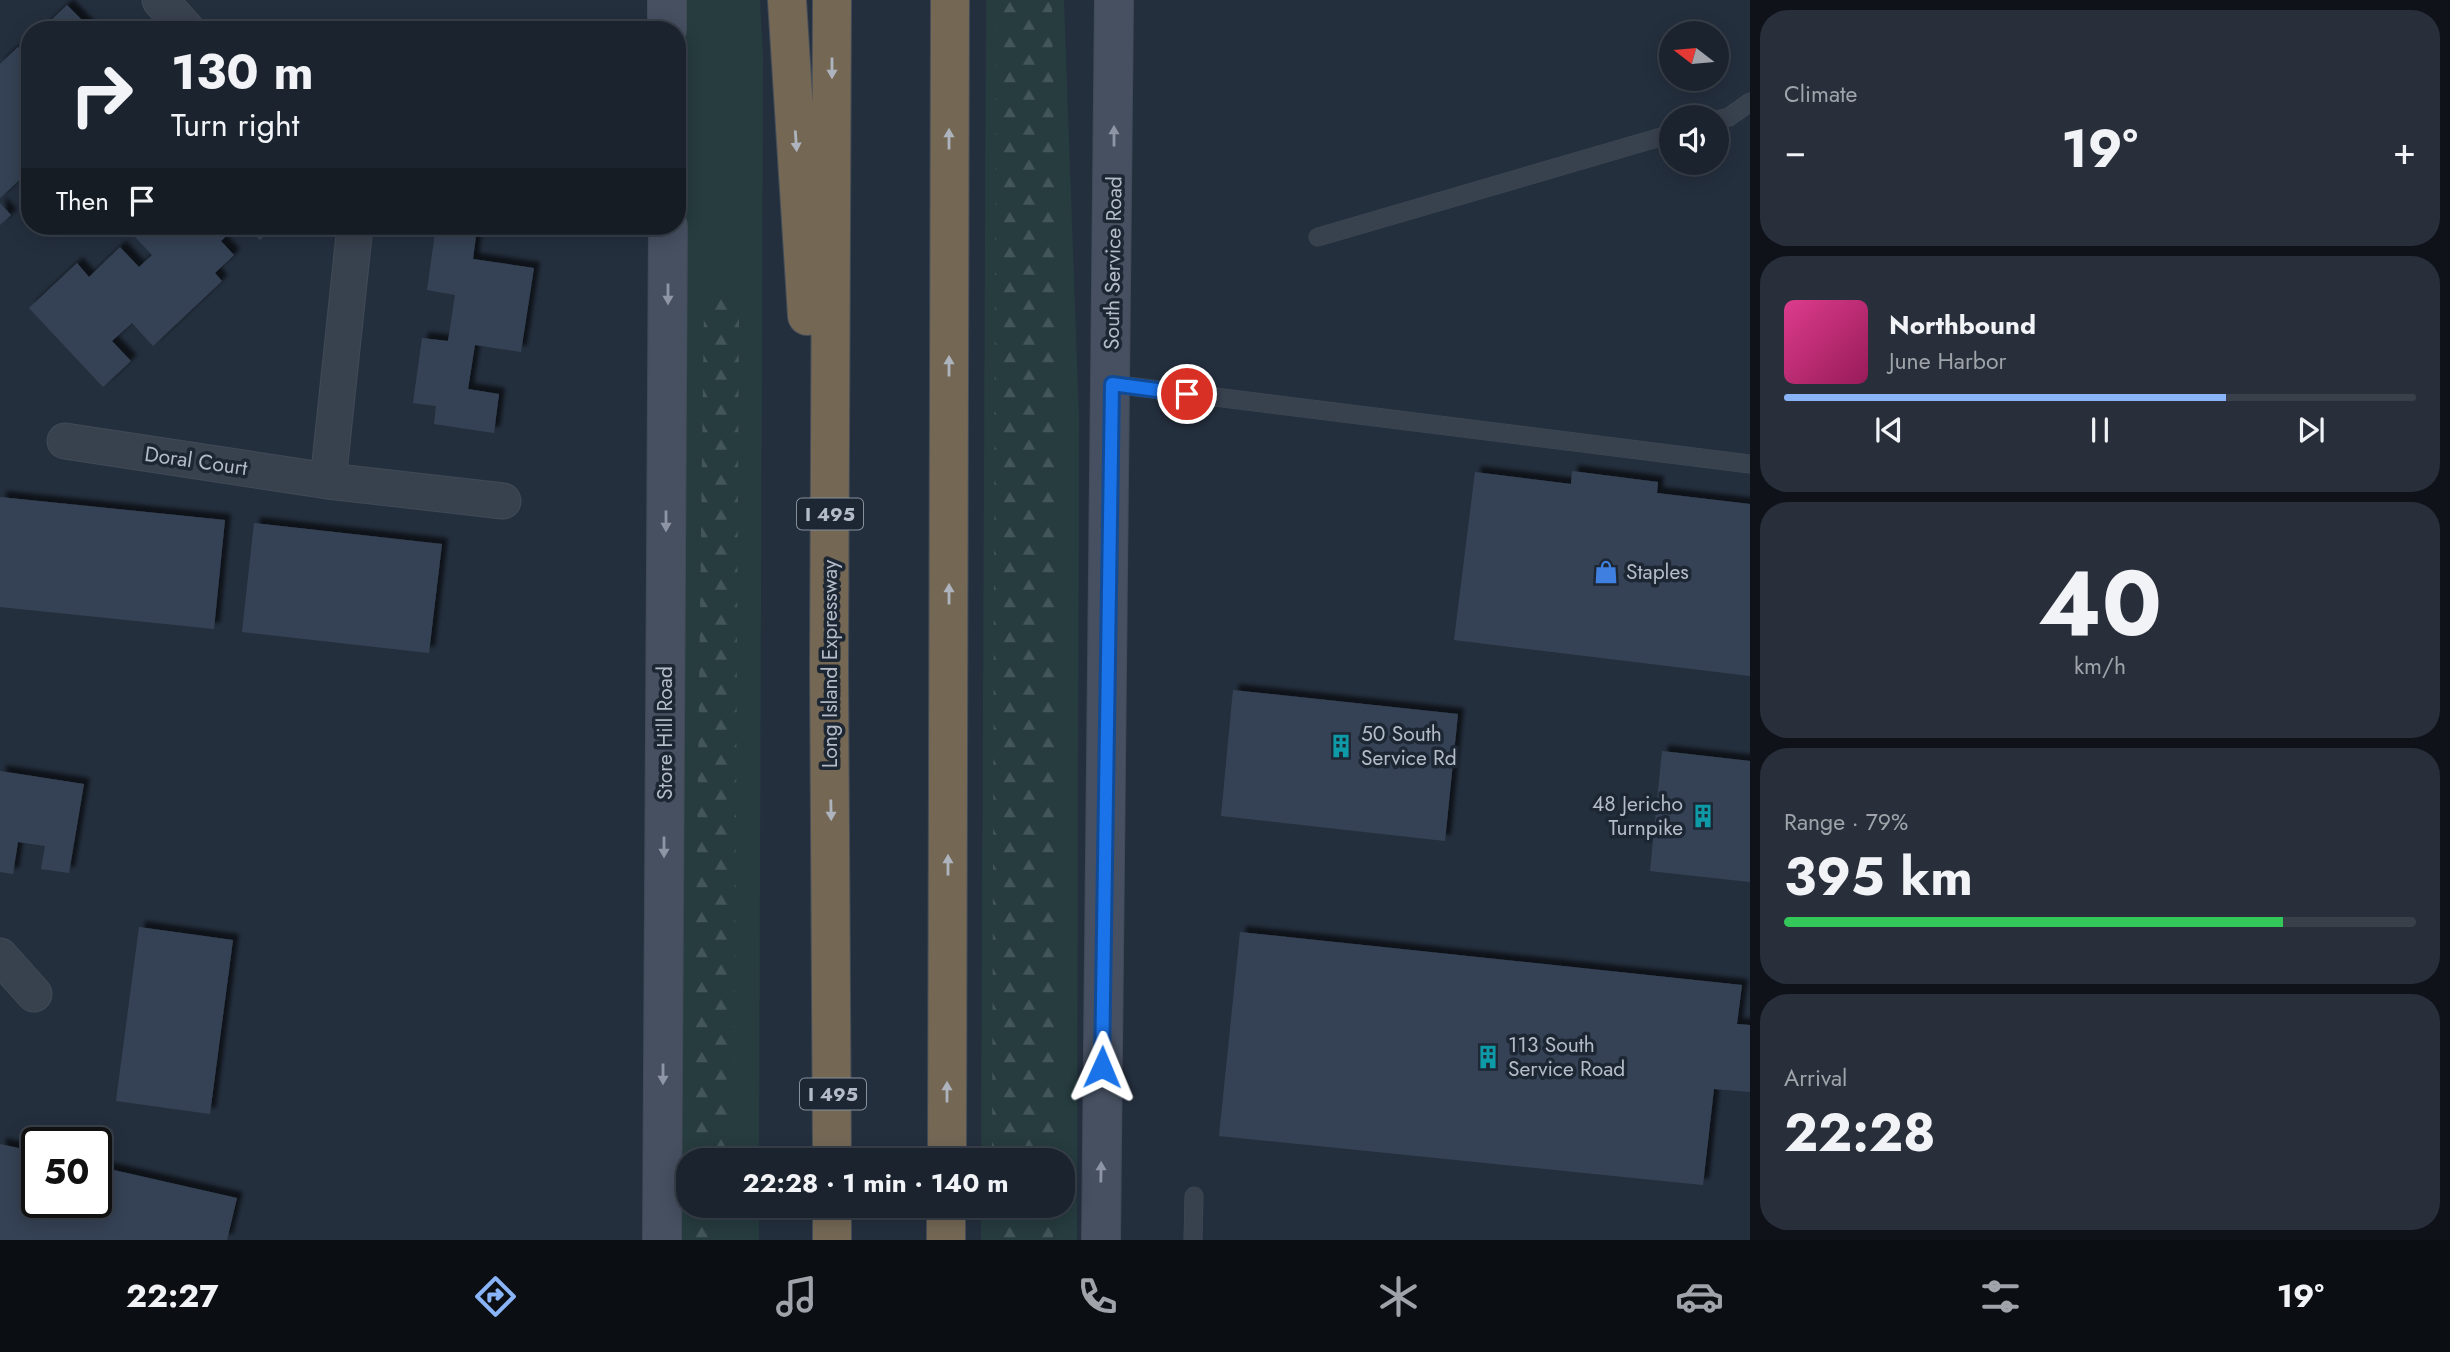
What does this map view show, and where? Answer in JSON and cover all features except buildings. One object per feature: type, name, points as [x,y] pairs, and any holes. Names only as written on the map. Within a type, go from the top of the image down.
[{"type":"highway","points":[[787,0],[829,667]]},
{"type":"highway","name":"Long Island Expressway","points":[[832,0],[829,667],[832,1148]]},
{"type":"highway","points":[[947,1148],[950,0]]},
{"type":"highway","points":[[832,1218],[832,1240]]},
{"type":"highway","points":[[946,1218],[946,1240]]},
{"type":"main road","points":[[667,0],[667,21]]},
{"type":"main road","name":"South Service Road","points":[[1101,1240],[1114,0]]},
{"type":"main road","name":"Store Hill Road","points":[[662,1240],[668,235]]},
{"type":"street","points":[[160,0],[179,21]]},
{"type":"street","points":[[328,481],[354,235]]},
{"type":"street","name":"Doral Court","points":[[65,442],[328,481],[503,501]]},
{"type":"street","points":[[0,956],[34,993]]},
{"type":"lane","points":[[1729,117],[1750,102]]},
{"type":"lane","points":[[1318,237],[1659,138]]},
{"type":"lane","points":[[1112,384],[1750,464]]},
{"type":"lane","points":[[1193,1240],[1194,1196]]},
{"type":"green space","points":[[686,0],[760,0],[763,55],[759,1148],[680,1148]]},
{"type":"green space","points":[[986,0],[1064,0],[1079,418],[1077,1240],[981,1240],[981,1218],[1075,1218],[1075,1148],[981,1148]]},
{"type":"green space","points":[[996,0],[1052,0],[1056,262],[1054,1148],[992,1148]]},
{"type":"green space","points":[[717,277],[730,284],[739,308],[734,1148],[693,1148],[704,301]]},
{"type":"green space","points":[[679,1218],[759,1218],[759,1240],[679,1240]]},
{"type":"green space","points":[[693,1218],[734,1218],[734,1240],[692,1240]]},
{"type":"green space","points":[[992,1218],[1053,1218],[1053,1240],[992,1240]]},
{"type":"place","name":"Staples","points":[[1606,572]]},
{"type":"place","name":"50 South Service Rd","points":[[1341,746]]},
{"type":"place","name":"48 Jericho Turnpike","points":[[1703,816]]},
{"type":"place","name":"113 South Service Road","points":[[1488,1057]]},
{"type":"route","points":[[1102,1067],[1112,384],[1187,394]]}]
